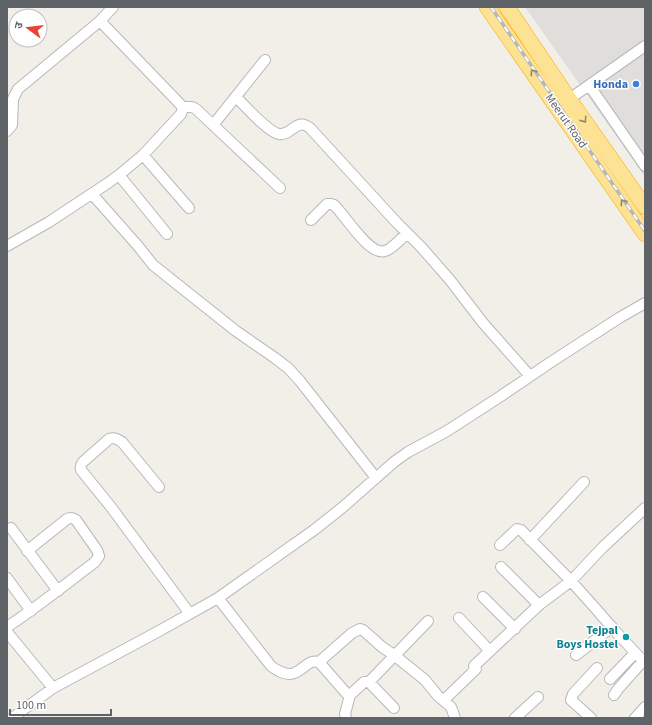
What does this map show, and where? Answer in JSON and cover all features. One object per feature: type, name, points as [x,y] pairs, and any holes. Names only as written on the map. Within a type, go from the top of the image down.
[{"type":"highway","name":"Meerut Road","points":[[487,7],[645,207]]},
{"type":"highway","name":"Meerut Road","points":[[507,7],[564,104],[645,234]]},
{"type":"street","points":[[7,131],[12,125],[13,99],[18,89],[100,21],[113,7]]},
{"type":"street","points":[[100,21],[183,107],[192,107],[196,110],[280,188]]},
{"type":"street","points":[[564,104],[645,46]]},
{"type":"street","points":[[213,125],[266,60]]},
{"type":"street","points":[[589,85],[645,166]]},
{"type":"street","points":[[236,97],[273,132],[284,134],[300,124],[310,128],[422,248],[450,280],[483,323],[530,376]]},
{"type":"street","points":[[7,246],[49,222],[119,175],[143,155],[181,114],[183,107]]},
{"type":"street","points":[[143,155],[189,208]]},
{"type":"street","points":[[119,175],[167,234]]},
{"type":"street","points":[[92,194],[157,268],[236,331],[288,368],[300,381],[376,478]]},
{"type":"street","points":[[311,220],[327,204],[334,205],[370,247],[380,251],[390,249],[407,233]]},
{"type":"street","points":[[12,718],[53,688],[218,598],[314,530],[343,507],[394,462],[408,452],[447,431],[645,302]]},
{"type":"street","points":[[159,486],[122,442],[116,438],[109,439],[82,464],[81,467],[190,614]]},
{"type":"street","points":[[530,540],[584,482]]},
{"type":"street","points":[[444,700],[490,651],[539,605],[571,581],[603,547],[645,508]]},
{"type":"street","points":[[7,627],[58,591],[95,562],[99,556],[76,520],[73,518],[68,519],[28,551]]},
{"type":"street","points":[[11,528],[58,591]]},
{"type":"street","points":[[500,545],[517,529],[521,530],[571,581],[644,662],[614,695]]},
{"type":"street","points":[[501,567],[539,605]]},
{"type":"street","points":[[7,578],[31,611]]},
{"type":"street","points":[[484,597],[515,629]]},
{"type":"street","points":[[218,598],[271,666],[284,674],[291,674],[313,661],[319,662],[346,693],[350,695]]},
{"type":"street","points":[[458,618],[490,651]]},
{"type":"street","points":[[346,718],[345,714],[350,695],[364,682],[369,682],[428,621]]},
{"type":"street","points":[[576,655],[612,627]]},
{"type":"street","points":[[319,662],[352,633],[360,629],[425,680],[438,696],[451,707],[452,716]]},
{"type":"street","points":[[7,632],[53,688]]},
{"type":"street","points":[[610,679],[635,653]]},
{"type":"street","points":[[591,718],[571,700],[573,694],[597,668]]},
{"type":"street","points":[[369,682],[394,708]]},
{"type":"street","points":[[515,718],[538,697]]},
{"type":"street","points":[[635,718],[645,707]]},
{"type":"shaded area","points":[[525,7],[645,7],[645,177]]},
{"type":"railway","points":[[491,7],[645,231]]},
{"type":"place","name":"Honda","points":[[636,84]]},
{"type":"place","name":"Tejpal Boys Hostel","points":[[626,637]]}]
